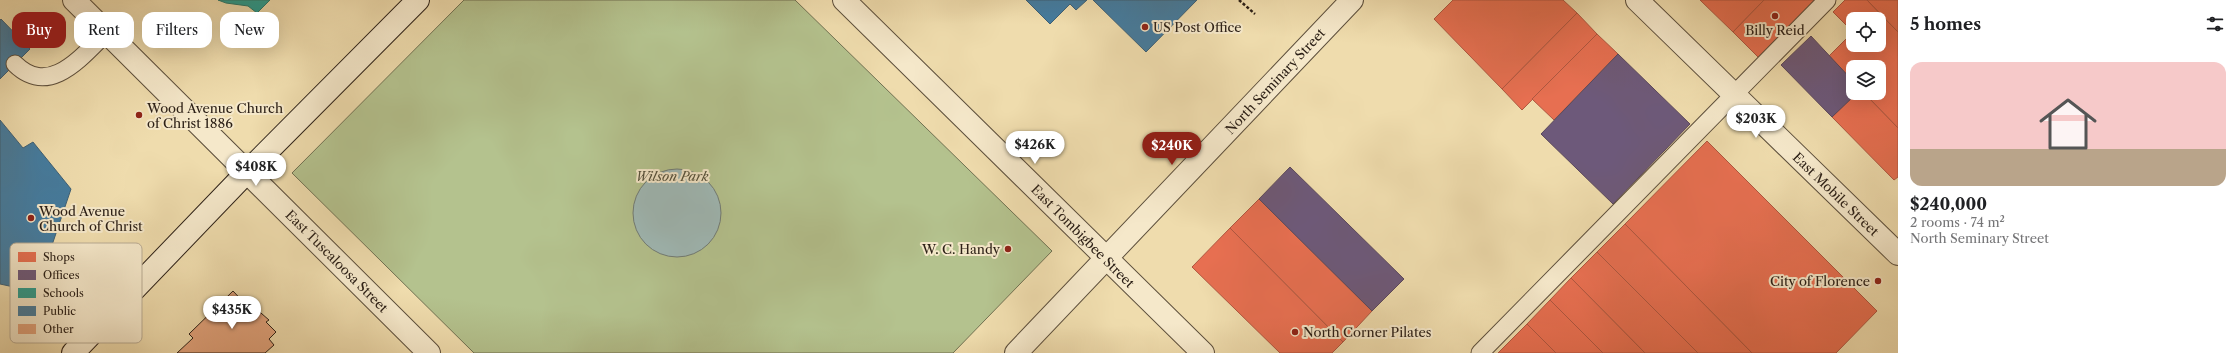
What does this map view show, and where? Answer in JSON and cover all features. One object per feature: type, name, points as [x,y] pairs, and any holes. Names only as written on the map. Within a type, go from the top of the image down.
[{"type":"street","name":"East Tuscaloosa Street","points":[[74,0],[86,12]]},
{"type":"street","points":[[142,281],[247,172],[418,0]]},
{"type":"street","name":"East Tombigbee Street","points":[[844,0],[1203,353]]},
{"type":"street","name":"North Seminary Street","points":[[1016,353],[1352,0]]},
{"type":"street","name":"East Mobile Street","points":[[1637,0],[1898,254]]},
{"type":"street","name":"East Tuscaloosa Street","points":[[123,48],[429,353]]},
{"type":"street","points":[[73,353],[83,343]]},
{"type":"lane","points":[[1480,353],[1827,0]]},
{"type":"lane","points":[[15,64],[21,70],[37,77],[53,76],[67,69],[90,48]]},
{"type":"path","points":[[1239,0],[1254,14]]},
{"type":"green space","name":"Wilson Park","points":[[464,0],[795,0],[1052,251],[953,353],[474,353],[292,173]]},
{"type":"water","points":[[677,169],[694,172],[708,182],[718,196],[721,213],[718,230],[708,244],[694,254],[677,257],[660,254],[646,244],[636,230],[633,213],[636,196],[646,182],[660,172]]},
{"type":"building: Shops","points":[[1453,0],[1563,0],[1577,13],[1502,89],[1434,19]]},
{"type":"building: Shops","points":[[1700,0],[1764,0],[1733,32]]},
{"type":"building: Shops","name":"Billy Reid","points":[[1764,0],[1818,0],[1760,59],[1733,32]]},
{"type":"building: Shops","points":[[1845,0],[1867,0],[1879,12],[1846,12],[1846,25],[1833,12]]},
{"type":"building: Shops","points":[[1867,0],[1898,0],[1898,32],[1886,20],[1886,12],[1879,12]]},
{"type":"building: Shops","points":[[1577,13],[1597,34],[1522,110],[1502,89]]},
{"type":"building: Shops","points":[[1886,20],[1898,32],[1898,128],[1871,100],[1886,100],[1886,60],[1846,60],[1846,74],[1829,56],[1846,39],[1846,52],[1886,52]]},
{"type":"building: Shops","points":[[1597,34],[1618,54],[1554,120],[1532,99]]},
{"type":"building: Shops","points":[[1850,100],[1871,100],[1898,128],[1898,177],[1894,180],[1832,117]]},
{"type":"building: Shops","points":[[1707,141],[1877,311],[1836,353],[1752,353],[1625,224]]},
{"type":"building: Shops","points":[[1259,199],[1372,311],[1343,342],[1230,228]]},
{"type":"building: Shops","points":[[1625,224],[1752,353],[1698,353],[1597,252]]},
{"type":"building: Shops","points":[[1230,228],[1343,342],[1332,353],[1280,353],[1192,267]]},
{"type":"building: Shops","points":[[1597,252],[1698,353],[1645,353],[1571,278]]},
{"type":"building: Shops","points":[[1571,278],[1645,353],[1603,353],[1550,300]]},
{"type":"building: Shops","points":[[1550,300],[1603,353],[1556,353],[1527,324]]},
{"type":"building: Shops","points":[[1527,324],[1556,353],[1498,353]]},
{"type":"building: Offices","points":[[1811,36],[1846,74],[1846,100],[1850,100],[1832,117],[1781,65]]},
{"type":"building: Offices","points":[[1618,54],[1690,124],[1613,204],[1541,134]]},
{"type":"building: Offices","points":[[1290,167],[1404,279],[1372,311],[1259,199]]},
{"type":"building: Schools","points":[[218,0],[270,0],[258,12],[248,6],[226,3]]},
{"type":"building: Public","points":[[1026,0],[1087,0],[1076,10],[1070,4],[1050,24]]},
{"type":"building: Public","name":"US Post Office","points":[[1093,0],[1197,0],[1146,52]]},
{"type":"building: Public","points":[[1,19],[12,30],[12,48],[30,49],[0,79]]},
{"type":"building: Public","name":"Wood Avenue Church of Christ","points":[[0,120],[23,148],[33,142],[71,189],[53,243],[10,243],[10,286],[0,284]]},
{"type":"building: Other","points":[[233,291],[251,310],[254,307],[269,320],[266,322],[276,332],[269,339],[274,345],[265,353],[177,353],[193,338],[189,334]]},
{"type":"place","name":"Billy Reid","points":[[1775,16]]},
{"type":"place","name":"US Post Office","points":[[1145,27]]},
{"type":"place","name":"Wood Avenue Church of Christ 1886","points":[[139,115]]},
{"type":"place","name":"Wood Avenue Church of Christ","points":[[31,218]]},
{"type":"place","name":"W. C. Handy","points":[[1008,249]]},
{"type":"place","name":"City of Florence","points":[[1878,281]]},
{"type":"place","name":"North Corner Pilates","points":[[1295,332]]}]
